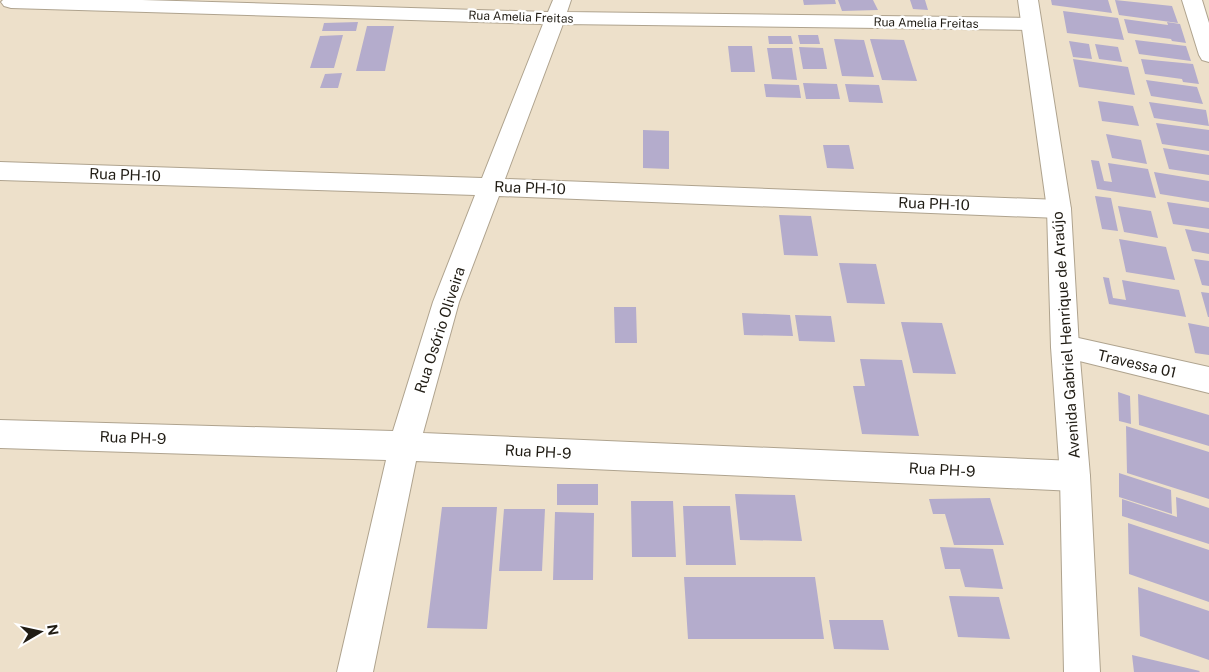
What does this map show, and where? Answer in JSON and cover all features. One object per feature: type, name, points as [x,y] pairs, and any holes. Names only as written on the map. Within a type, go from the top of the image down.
[{"type":"street","points":[[1192,0],[1209,55]]},
{"type":"street","name":"Rua Amelia Freitas","points":[[8,6],[1030,12]]},
{"type":"street","name":"Rua Osório Oliveira","points":[[354,672],[404,446],[446,302],[559,9]]},
{"type":"street","name":"Avenida Gabriel Henrique de Araújo","points":[[1030,12],[1059,209],[1065,347],[1075,476],[1082,672]]},
{"type":"street","name":"Rua PH-10","points":[[0,172],[492,186],[1059,209]]},
{"type":"street","name":"Travessa 01","points":[[1065,347],[1209,380]]},
{"type":"street","name":"Rua PH-9","points":[[0,434],[404,446],[1075,476]]},
{"type":"building","points":[[803,0],[835,0],[836,4],[804,5]]},
{"type":"building","points":[[838,0],[873,0],[878,10],[842,11]]},
{"type":"building","points":[[910,0],[925,0],[928,10],[913,9]]},
{"type":"building","points":[[1051,0],[1108,0],[1112,13],[1052,5]]},
{"type":"building","points":[[1115,0],[1172,6],[1178,23],[1119,15]]},
{"type":"building","points":[[1063,11],[1118,18],[1124,40],[1067,33]]},
{"type":"building","points":[[1124,19],[1168,25],[1167,22],[1180,24],[1186,43],[1128,33]]},
{"type":"building","points":[[358,22],[356,31],[322,31],[324,23]]},
{"type":"building","points":[[367,26],[394,26],[385,71],[356,71]]},
{"type":"building","points":[[343,35],[334,68],[310,68],[320,36]]},
{"type":"building","points":[[798,35],[818,35],[820,44],[800,44]]},
{"type":"building","points":[[768,36],[791,36],[793,44],[769,44]]},
{"type":"building","points":[[834,39],[864,40],[874,77],[842,76]]},
{"type":"building","points":[[870,39],[904,40],[917,81],[882,80]]},
{"type":"building","points":[[1135,40],[1186,46],[1191,61],[1139,54]]},
{"type":"building","points":[[1069,41],[1089,44],[1092,59],[1073,57]]},
{"type":"building","points":[[1095,44],[1118,47],[1122,62],[1099,59]]},
{"type":"building","points":[[728,46],[752,46],[755,72],[731,72]]},
{"type":"building","points":[[799,47],[823,48],[827,69],[803,69]]},
{"type":"building","points":[[767,48],[792,48],[797,80],[772,79]]},
{"type":"building","points":[[1073,59],[1128,67],[1135,95],[1079,87]]},
{"type":"building","points":[[1141,59],[1193,64],[1199,84],[1183,82],[1182,79],[1145,74]]},
{"type":"building","points":[[342,73],[338,88],[320,88],[325,74]]},
{"type":"building","points":[[1146,80],[1197,87],[1203,104],[1151,96]]},
{"type":"building","points":[[803,83],[837,84],[840,99],[806,99]]},
{"type":"building","points":[[764,84],[799,85],[801,98],[766,97]]},
{"type":"building","points":[[845,84],[879,85],[883,103],[849,102]]},
{"type":"building","points":[[1098,101],[1133,106],[1139,126],[1102,121]]},
{"type":"building","points":[[1149,102],[1206,110],[1209,126],[1154,118]]},
{"type":"building","points":[[1156,123],[1209,130],[1209,151],[1162,144]]},
{"type":"building","points":[[643,130],[669,131],[669,169],[643,168]]},
{"type":"building","points":[[1106,134],[1141,140],[1147,164],[1112,158]]},
{"type":"building","points":[[823,145],[849,145],[854,169],[827,168]]},
{"type":"building","points":[[1163,148],[1209,155],[1209,175],[1169,169]]},
{"type":"building","points":[[1091,160],[1099,161],[1104,181],[1112,182],[1108,163],[1148,169],[1156,198],[1097,189]]},
{"type":"building","points":[[1154,172],[1209,181],[1209,202],[1160,194]]},
{"type":"building","points":[[1095,196],[1111,198],[1118,231],[1102,229]]},
{"type":"building","points":[[1167,202],[1209,208],[1209,229],[1173,224]]},
{"type":"building","points":[[1118,206],[1151,211],[1158,238],[1124,232]]},
{"type":"building","points":[[779,215],[811,216],[818,256],[784,255]]},
{"type":"building","points":[[1185,229],[1209,233],[1209,254],[1192,251]]},
{"type":"building","points":[[1119,239],[1166,247],[1175,280],[1126,272]]},
{"type":"building","points":[[1194,259],[1209,261],[1209,286],[1202,285]]},
{"type":"building","points":[[839,263],[876,264],[885,304],[847,303]]},
{"type":"building","points":[[1103,277],[1109,278],[1113,298],[1126,300],[1122,280],[1179,290],[1186,317],[1109,304]]},
{"type":"building","points":[[1201,292],[1209,293],[1209,317],[1208,317]]},
{"type":"building","points":[[614,307],[636,307],[637,343],[615,343]]},
{"type":"building","points":[[742,313],[790,315],[793,336],[744,335]]},
{"type":"building","points":[[795,315],[831,316],[835,342],[799,341]]},
{"type":"building","points":[[901,322],[942,323],[956,374],[913,373]]},
{"type":"building","points":[[1188,323],[1209,327],[1209,355],[1195,353]]},
{"type":"building","points":[[860,359],[902,360],[919,436],[862,434],[853,386],[865,386]]},
{"type":"building","points":[[1118,392],[1130,396],[1131,424],[1119,421]]},
{"type":"building","points":[[1138,394],[1209,415],[1209,446],[1139,425]]},
{"type":"building","points":[[1126,426],[1209,452],[1209,499],[1127,473]]},
{"type":"building","points":[[1119,473],[1171,490],[1172,514],[1119,497]]},
{"type":"building","points":[[557,484],[598,484],[598,505],[557,505]]},
{"type":"building","points":[[735,494],[795,495],[802,541],[740,540]]},
{"type":"building","points":[[1176,497],[1209,508],[1209,544],[1122,516],[1122,499],[1177,517]]},
{"type":"building","points":[[990,498],[1004,545],[954,545],[945,514],[933,514],[929,499]]},
{"type":"building","points":[[631,501],[673,501],[676,557],[632,557]]},
{"type":"building","points":[[683,506],[730,506],[736,565],[686,565]]},
{"type":"building","points":[[442,507],[497,507],[487,629],[427,628]]},
{"type":"building","points":[[504,509],[545,509],[542,571],[499,571]]},
{"type":"building","points":[[555,512],[594,513],[593,580],[553,580]]},
{"type":"building","points":[[1128,523],[1209,550],[1209,602],[1129,574]]},
{"type":"building","points":[[940,547],[993,549],[1003,589],[965,587],[960,569],[945,569]]},
{"type":"building","points":[[684,577],[815,577],[824,639],[688,639]]},
{"type":"building","points":[[1138,587],[1209,611],[1209,660],[1140,636]]},
{"type":"building","points":[[949,596],[999,597],[1010,639],[958,637]]},
{"type":"building","points":[[829,620],[883,620],[889,650],[834,649]]},
{"type":"building","points":[[1132,655],[1200,671],[1134,672]]}]
